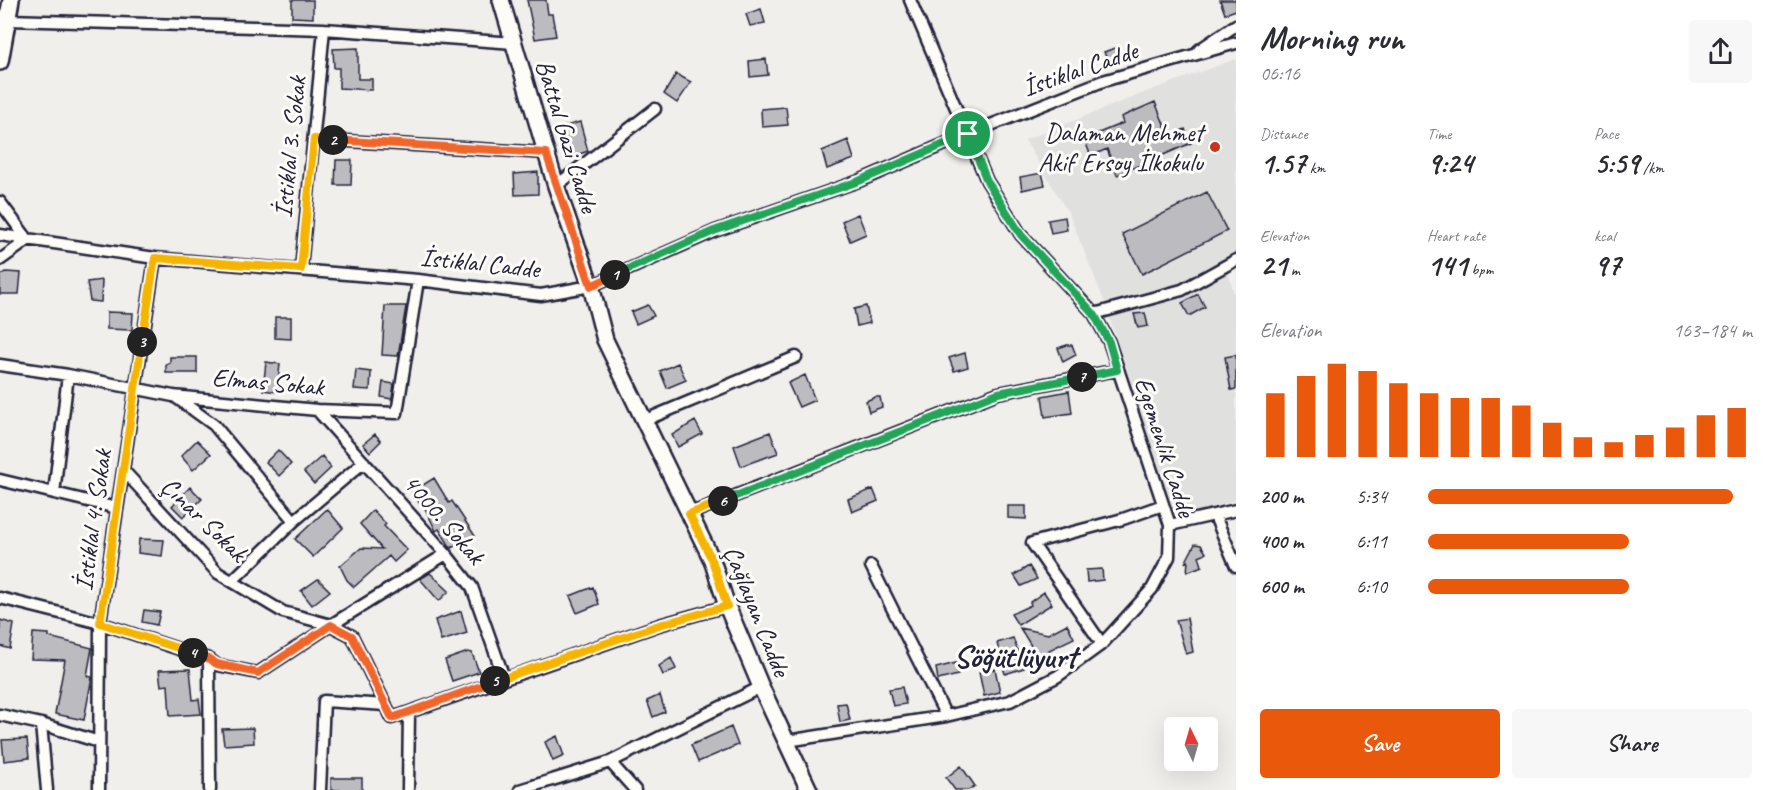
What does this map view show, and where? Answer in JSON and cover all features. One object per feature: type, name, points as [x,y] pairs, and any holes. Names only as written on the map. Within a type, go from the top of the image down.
[{"type":"street","points":[[0,62],[4,19],[11,0]]},
{"type":"street","name":"Battal Gazi Cadde","points":[[501,0],[556,186],[591,286]]},
{"type":"street","name":"Egemenlik Cadde","points":[[787,741],[946,716],[1010,700],[1058,676],[1102,644],[1152,588],[1169,557],[1170,525],[1109,342],[1094,314],[1021,235],[987,181],[910,0]]},
{"type":"street","points":[[4,19],[324,29],[514,43]]},
{"type":"street","points":[[1189,58],[1236,25]]},
{"type":"street","name":"İstiklal 3. Sokak","points":[[301,269],[324,29]]},
{"type":"street","name":"İstiklal Cadde","points":[[0,235],[155,258],[418,280],[541,295],[591,286],[714,231],[859,181],[968,134],[1103,81],[1236,43]]},
{"type":"street","points":[[556,186],[655,108]]},
{"type":"street","points":[[314,139],[546,153]]},
{"type":"street","points":[[0,201],[28,240],[0,260]]},
{"type":"street","name":"İstiklal 4. Sokak","points":[[99,790],[100,623],[155,258]]},
{"type":"street","points":[[1094,314],[1182,290],[1236,260]]},
{"type":"street","name":"Elmas Sokak","points":[[0,365],[68,375],[173,396],[317,410],[398,413],[418,280]]},
{"type":"street","name":"Çağlayan Cadde","points":[[591,286],[605,340],[712,560],[727,606],[761,687],[809,790]]},
{"type":"street","points":[[644,421],[796,357]]},
{"type":"street","points":[[689,514],[998,393],[1117,370]]},
{"type":"street","points":[[54,493],[68,375]]},
{"type":"street","points":[[173,396],[214,425],[294,521]]},
{"type":"street","name":"4000. Sokak","points":[[317,410],[446,554],[472,587],[504,678]]},
{"type":"street","points":[[233,580],[294,521],[364,462]]},
{"type":"street","name":"Çınar Sokak","points":[[123,470],[218,573],[283,612],[331,625],[352,636],[386,705]]},
{"type":"street","points":[[0,480],[117,508]]},
{"type":"street","points":[[1102,644],[1032,543],[1123,519],[1163,505]]},
{"type":"street","points":[[1170,525],[1236,510]]},
{"type":"street","points":[[1215,516],[1236,566]]},
{"type":"street","points":[[0,598],[100,623],[209,659],[217,664],[258,673],[446,554]]},
{"type":"street","points":[[871,566],[946,716]]},
{"type":"street","points":[[320,790],[324,700],[386,705],[392,718],[659,625],[727,606]]},
{"type":"street","points":[[209,659],[210,790]]},
{"type":"street","points":[[520,790],[610,762],[761,687]]},
{"type":"street","points":[[408,790],[409,712]]},
{"type":"street","points":[[0,715],[41,724],[99,742]]},
{"type":"street","points":[[41,724],[48,790]]},
{"type":"street","points":[[610,762],[635,790]]},
{"type":"shaded area","points":[[1236,59],[1236,264],[1227,269],[1236,299],[1236,500],[1190,514],[1174,512],[1103,298],[1069,214],[1025,140]]},
{"type":"building","points":[[292,0],[313,0],[313,18],[292,17]]},
{"type":"building","points":[[527,0],[546,0],[548,14],[552,14],[556,36],[535,39]]},
{"type":"building","points":[[1220,0],[1236,0],[1236,10],[1225,14]]},
{"type":"building","points":[[761,9],[765,23],[750,26],[746,14]]},
{"type":"building","points":[[1118,47],[1122,59],[1109,64],[1104,52]]},
{"type":"building","points":[[358,48],[358,79],[372,79],[372,90],[339,88],[339,68],[334,68],[333,49]]},
{"type":"building","points":[[766,59],[768,75],[750,77],[749,61]]},
{"type":"building","points":[[676,74],[691,82],[677,103],[664,94]]},
{"type":"building","points":[[1155,102],[1169,136],[1185,129],[1191,143],[1117,175],[1107,149],[1091,156],[1084,139],[1123,123],[1121,117]]},
{"type":"building","points":[[786,107],[788,125],[762,127],[761,109]]},
{"type":"building","points":[[580,122],[588,151],[568,158],[559,128]]},
{"type":"building","points":[[848,140],[854,159],[827,169],[822,151]]},
{"type":"building","points":[[336,160],[352,160],[351,185],[335,185]]},
{"type":"building","points":[[538,172],[538,194],[515,195],[514,174]]},
{"type":"building","points":[[1042,173],[1045,185],[1022,190],[1020,177]]},
{"type":"building","points":[[1207,192],[1227,231],[1142,274],[1122,234]]},
{"type":"building","points":[[858,214],[866,234],[850,241],[842,221]]},
{"type":"building","points":[[1065,217],[1067,230],[1051,233],[1048,220]]},
{"type":"building","points":[[6,272],[21,273],[19,294],[0,294],[0,276]]},
{"type":"building","points":[[102,280],[101,302],[90,301],[87,282]]},
{"type":"building","points":[[1198,294],[1205,307],[1189,316],[1182,303]]},
{"type":"building","points":[[648,305],[654,316],[636,324],[631,312]]},
{"type":"building","points":[[385,306],[406,306],[398,356],[382,355]]},
{"type":"building","points":[[866,306],[870,323],[857,326],[854,309]]},
{"type":"building","points":[[107,312],[133,313],[132,330],[107,329]]},
{"type":"building","points":[[1145,313],[1148,326],[1138,328],[1134,314]]},
{"type":"building","points":[[275,317],[291,317],[291,339],[275,338]]},
{"type":"building","points":[[1072,345],[1076,355],[1063,362],[1058,348]]},
{"type":"building","points":[[965,353],[968,367],[954,371],[949,358]]},
{"type":"building","points":[[1236,355],[1236,389],[1231,390],[1225,357]]},
{"type":"building","points":[[170,357],[197,357],[197,373],[166,373],[166,365],[170,363]]},
{"type":"building","points":[[266,362],[280,364],[277,392],[263,390]]},
{"type":"building","points":[[678,363],[686,380],[667,388],[660,371]]},
{"type":"building","points":[[356,370],[371,372],[370,390],[354,389]]},
{"type":"building","points":[[805,375],[815,400],[799,407],[788,383]]},
{"type":"building","points":[[383,382],[394,384],[392,399],[381,397]]},
{"type":"building","points":[[1069,391],[1072,413],[1045,417],[1042,396]]},
{"type":"building","points":[[880,397],[882,407],[869,412],[866,401]]},
{"type":"building","points":[[695,421],[702,434],[678,447],[672,435]]},
{"type":"building","points":[[770,432],[778,453],[741,466],[734,446]]},
{"type":"building","points":[[375,434],[381,441],[370,452],[363,444]]},
{"type":"building","points":[[197,440],[211,454],[193,470],[181,456]]},
{"type":"building","points":[[278,450],[291,464],[279,476],[266,462]]},
{"type":"building","points":[[322,456],[331,468],[314,484],[304,472]]},
{"type":"building","points":[[434,478],[449,503],[452,501],[475,536],[451,548],[439,529],[436,531],[422,502],[420,504],[412,492]]},
{"type":"building","points":[[190,487],[202,499],[183,517],[172,506]]},
{"type":"building","points":[[873,489],[878,501],[852,512],[848,499]]},
{"type":"building","points":[[1008,506],[1026,506],[1026,519],[1008,518]]},
{"type":"building","points":[[327,509],[343,528],[313,557],[295,539]]},
{"type":"building","points":[[373,510],[386,524],[384,526],[407,550],[394,562],[389,556],[354,587],[347,580],[340,566],[361,548],[382,549],[360,524]]},
{"type":"building","points":[[139,539],[164,540],[162,556],[138,553]]},
{"type":"building","points":[[1195,544],[1201,545],[1206,553],[1199,556],[1202,566],[1187,572],[1188,561],[1185,563]]},
{"type":"building","points":[[1029,566],[1037,579],[1021,586],[1014,575]]},
{"type":"building","points":[[1102,569],[1103,580],[1087,582],[1086,570]]},
{"type":"building","points":[[430,573],[449,591],[439,601],[420,579]]},
{"type":"building","points":[[318,579],[330,591],[312,605],[301,591]]},
{"type":"building","points":[[593,587],[599,604],[577,613],[570,596]]},
{"type":"building","points":[[1044,592],[1052,604],[1018,625],[1011,614],[1031,605],[1030,602]]},
{"type":"building","points":[[144,610],[160,612],[157,625],[142,622]]},
{"type":"building","points":[[461,611],[467,633],[441,641],[435,620]]},
{"type":"building","points":[[1187,618],[1193,652],[1186,654],[1176,620]]},
{"type":"building","points":[[0,620],[14,624],[10,649],[0,646]]},
{"type":"building","points":[[1067,624],[1074,638],[1049,650],[1053,659],[1043,665],[1020,628],[1048,634]]},
{"type":"building","points":[[33,633],[49,634],[49,637],[92,648],[87,676],[92,677],[84,720],[55,714],[65,660],[31,659]]},
{"type":"building","points":[[1013,638],[1024,668],[1005,674],[997,643]]},
{"type":"building","points":[[468,652],[472,653],[479,672],[452,681],[445,660]]},
{"type":"building","points":[[671,658],[676,669],[663,675],[659,666]]},
{"type":"building","points":[[956,663],[958,675],[938,680],[936,668]]},
{"type":"building","points":[[190,669],[193,700],[199,699],[201,714],[170,716],[168,685],[161,686],[159,670]]},
{"type":"building","points":[[995,669],[1000,692],[984,696],[979,672]]},
{"type":"building","points":[[902,687],[906,704],[893,706],[889,689]]},
{"type":"building","points":[[660,695],[665,712],[653,717],[647,701]]},
{"type":"building","points":[[846,703],[850,720],[840,722],[837,704]]},
{"type":"building","points":[[731,727],[738,745],[698,762],[691,745]]},
{"type":"building","points":[[253,728],[254,743],[224,745],[222,729]]},
{"type":"building","points":[[557,736],[564,756],[553,761],[545,742]]},
{"type":"building","points":[[27,739],[29,758],[4,761],[2,740]]},
{"type":"building","points":[[961,766],[975,786],[968,790],[955,790],[946,778]]},
{"type":"building","points":[[331,778],[362,778],[362,790],[331,790]]},
{"type":"place","name":"Dalaman Mehmet Akif Ersoy İlkokulu","points":[[1215,147]]},
{"type":"district","name":"Söğütlüyurt","points":[[1015,656]]},
{"type":"route","points":[[968,134],[987,181],[1021,235],[1094,314],[1109,342],[1117,370],[998,393],[689,514],[712,560],[727,606],[659,625],[392,718],[352,636],[331,625],[258,673],[217,664],[209,659],[100,623],[155,258],[301,269],[314,139],[546,153],[591,286],[714,231],[859,181],[968,134]]}]
